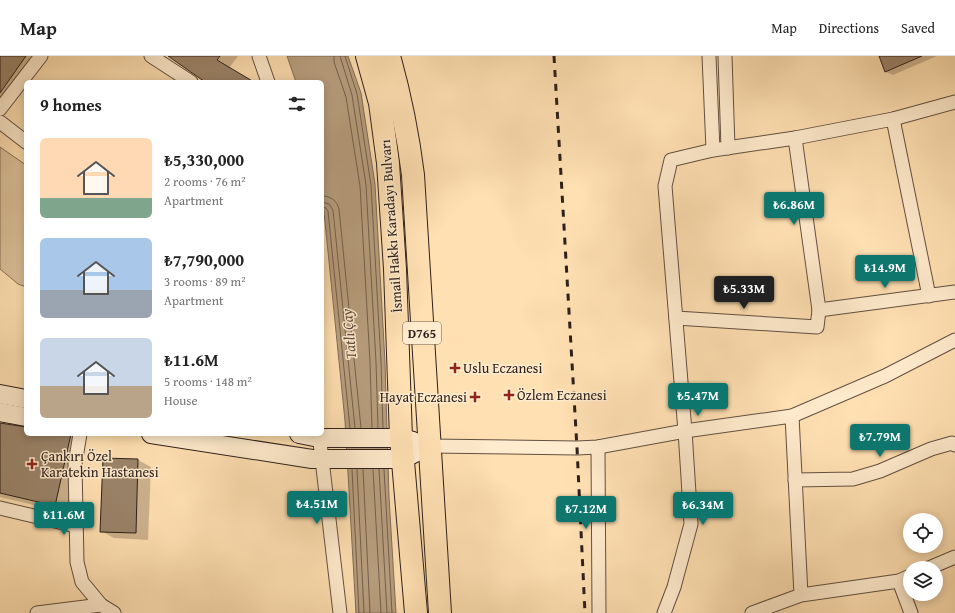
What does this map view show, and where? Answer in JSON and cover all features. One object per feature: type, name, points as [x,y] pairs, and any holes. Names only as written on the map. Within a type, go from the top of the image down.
[{"type":"highway","name":"İsmail Hakkı Karadayı Bulvarı","points":[[367,56],[380,103],[388,163],[402,448],[416,613]]},
{"type":"highway","name":"D765","points":[[389,56],[397,84],[411,155],[413,175],[440,613]]},
{"type":"main road","points":[[0,394],[24,399]]},
{"type":"main road","points":[[0,412],[24,417]]},
{"type":"main road","points":[[164,436],[305,458],[326,459],[402,448],[429,446]]},
{"type":"main road","points":[[323,436],[402,448]]},
{"type":"street","points":[[0,109],[41,56]]},
{"type":"street","points":[[151,56],[187,80]]},
{"type":"street","points":[[259,56],[267,80]]},
{"type":"street","points":[[709,56],[713,150]]},
{"type":"street","points":[[725,56],[728,148]]},
{"type":"street","points":[[664,613],[674,588],[691,524],[665,186],[671,160],[713,150],[795,138],[893,119],[955,102]]},
{"type":"street","points":[[893,119],[929,296]]},
{"type":"street","points":[[0,122],[24,140]]},
{"type":"street","points":[[676,318],[817,327],[819,310],[795,138]]},
{"type":"street","points":[[819,310],[955,292]]},
{"type":"street","points":[[429,446],[598,447],[685,431],[792,416],[885,376],[955,340]]},
{"type":"street","points":[[792,416],[801,595]]},
{"type":"street","points":[[80,436],[75,464],[77,562],[82,582],[101,605],[114,613]]},
{"type":"street","points":[[323,436],[340,613]]},
{"type":"street","points":[[795,480],[853,479],[880,471],[931,449],[952,443],[955,445]]},
{"type":"street","points":[[598,447],[599,613]]},
{"type":"street","points":[[0,508],[76,526]]},
{"type":"street","points":[[943,562],[955,557]]},
{"type":"street","points":[[752,613],[801,595],[903,579]]},
{"type":"street","points":[[909,601],[911,613]]},
{"type":"street","points":[[37,613],[101,605]]},
{"type":"shaded area","points":[[0,147],[24,164],[24,286],[18,284],[0,269]]},
{"type":"water","name":"Tatlı Çay","points":[[287,56],[348,56],[361,93],[375,184],[385,362],[389,497],[396,613],[356,613],[345,421],[324,212],[324,80],[295,80]]},
{"type":"building","points":[[0,56],[26,56],[0,93]]},
{"type":"building","points":[[168,56],[220,56],[217,60],[251,80],[202,80]]},
{"type":"building","points":[[879,56],[922,56],[885,72]]},
{"type":"building","name":"Çankırı Özel Karatekin Hastanesi","points":[[0,423],[24,427],[24,436],[71,436],[55,506],[0,493]]},
{"type":"building","points":[[103,458],[138,459],[136,533],[100,532]]},
{"type":"railway","points":[[554,56],[585,613]]},
{"type":"place","name":"Uslu Eczanesi","points":[[455,368]]},
{"type":"place","name":"Özlem Eczanesi","points":[[509,395]]},
{"type":"place","name":"Hayat Eczanesi","points":[[475,397]]},
{"type":"place","name":"Çankırı Özel Karatekin Hastanesi","points":[[32,464]]}]
